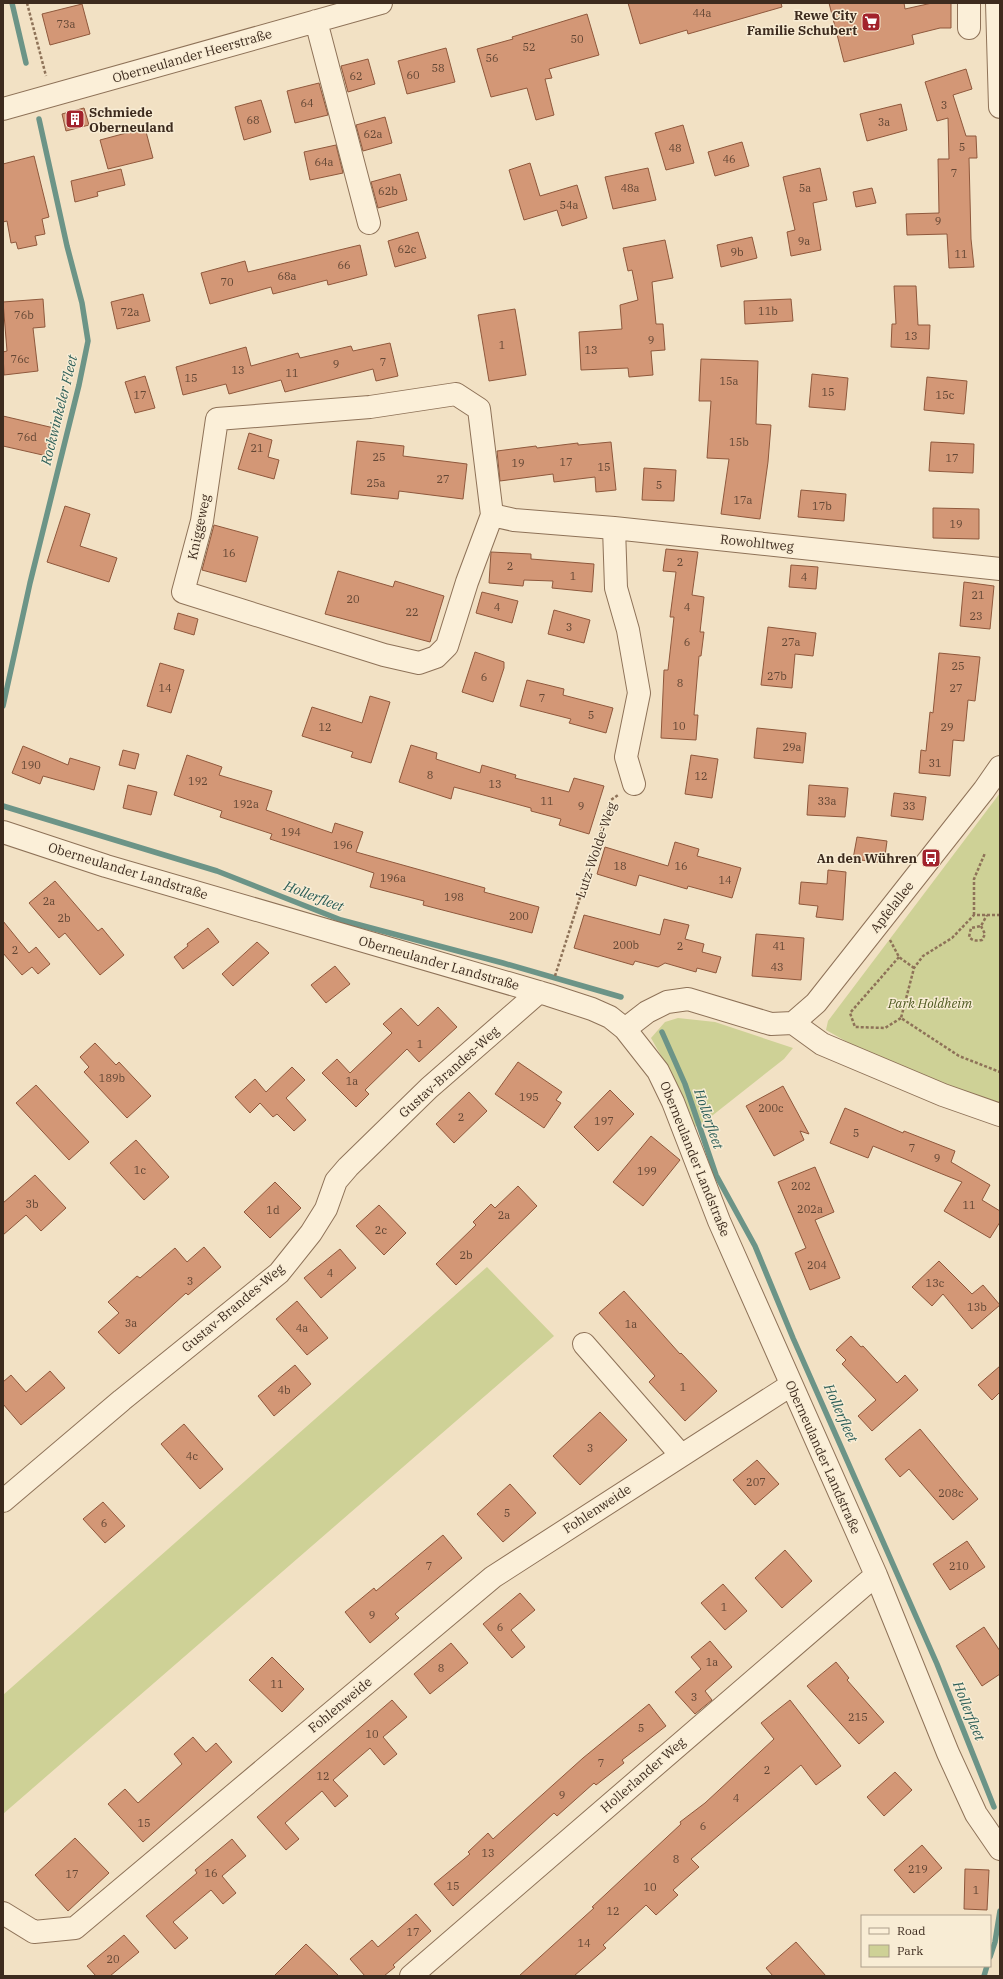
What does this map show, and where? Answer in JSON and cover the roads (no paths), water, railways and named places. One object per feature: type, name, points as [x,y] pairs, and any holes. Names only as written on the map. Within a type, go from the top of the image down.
[{"type":"street","name":"Oberneulander Heerstraße","points":[[3,109],[381,3]]},
{"type":"street","points":[[969,3],[969,28]]},
{"type":"street","points":[[997,3],[1000,107]]},
{"type":"street","points":[[316,21],[369,223]]},
{"type":"street","name":"Kniggeweg","points":[[456,394],[478,409],[492,515],[467,582],[447,646],[436,657],[419,663],[384,655],[183,592],[202,521],[217,419],[370,407],[456,394]]},
{"type":"street","name":"Rowohltweg","points":[[492,515],[514,520],[614,528],[1000,569]]},
{"type":"street","points":[[614,528],[616,588],[628,630],[639,693],[626,757],[634,784]]},
{"type":"street","name":"Apfelallee","points":[[793,1023],[816,1003],[881,922],[1000,767]]},
{"type":"street","name":"Oberneulander Landstraße","points":[[3,832],[106,866],[539,992],[592,1009],[610,1017],[625,1029],[658,1071],[673,1102],[719,1221],[876,1575],[948,1752],[976,1814],[1000,1849]]},
{"type":"street","name":"Gustav-Brandes-Weg","points":[[3,1501],[122,1400],[279,1273],[311,1233],[326,1209],[336,1181],[348,1167],[429,1088],[539,992]]},
{"type":"street","points":[[625,1029],[648,1012],[667,1002],[688,999],[771,1024],[793,1023],[822,1044],[943,1095],[1000,1115]]},
{"type":"street","points":[[584,1344],[681,1455]]},
{"type":"street","name":"Fohlenweide","points":[[3,1913],[34,1932],[75,1928],[493,1577],[791,1385]]},
{"type":"street","name":"Hollerlander Weg","points":[[411,1976],[876,1575]]},
{"type":"waterway","name":"Rockwinkeler Fleet","points":[[12,3],[26,63]]},
{"type":"waterway","name":"Rockwinkeler Fleet","points":[[3,706],[30,583],[79,385],[88,341],[82,303],[67,246],[39,119]]},
{"type":"waterway","name":"Hollerfleet","points":[[3,806],[217,871],[341,920],[503,963],[621,997]]},
{"type":"waterway","name":"Hollerfleet","points":[[662,1032],[685,1084],[716,1175],[755,1246],[793,1338],[937,1664],[994,1807]]},
{"type":"waterway","name":"Hollerfleet","points":[[991,1954],[995,1942],[1000,1911]]},
{"type":"waterway","name":"Hollerfleet","points":[[984,1976],[987,1967]]},
{"type":"place","name":"Rewe City Familie Schubert","points":[[871,22]]},
{"type":"place","name":"Schmiede Oberneuland","points":[[75,119]]},
{"type":"place","name":"An den Wühren","points":[[931,858]]},
{"type":"park label","name":"Park Holdheim","points":[[930,1003]]}]
